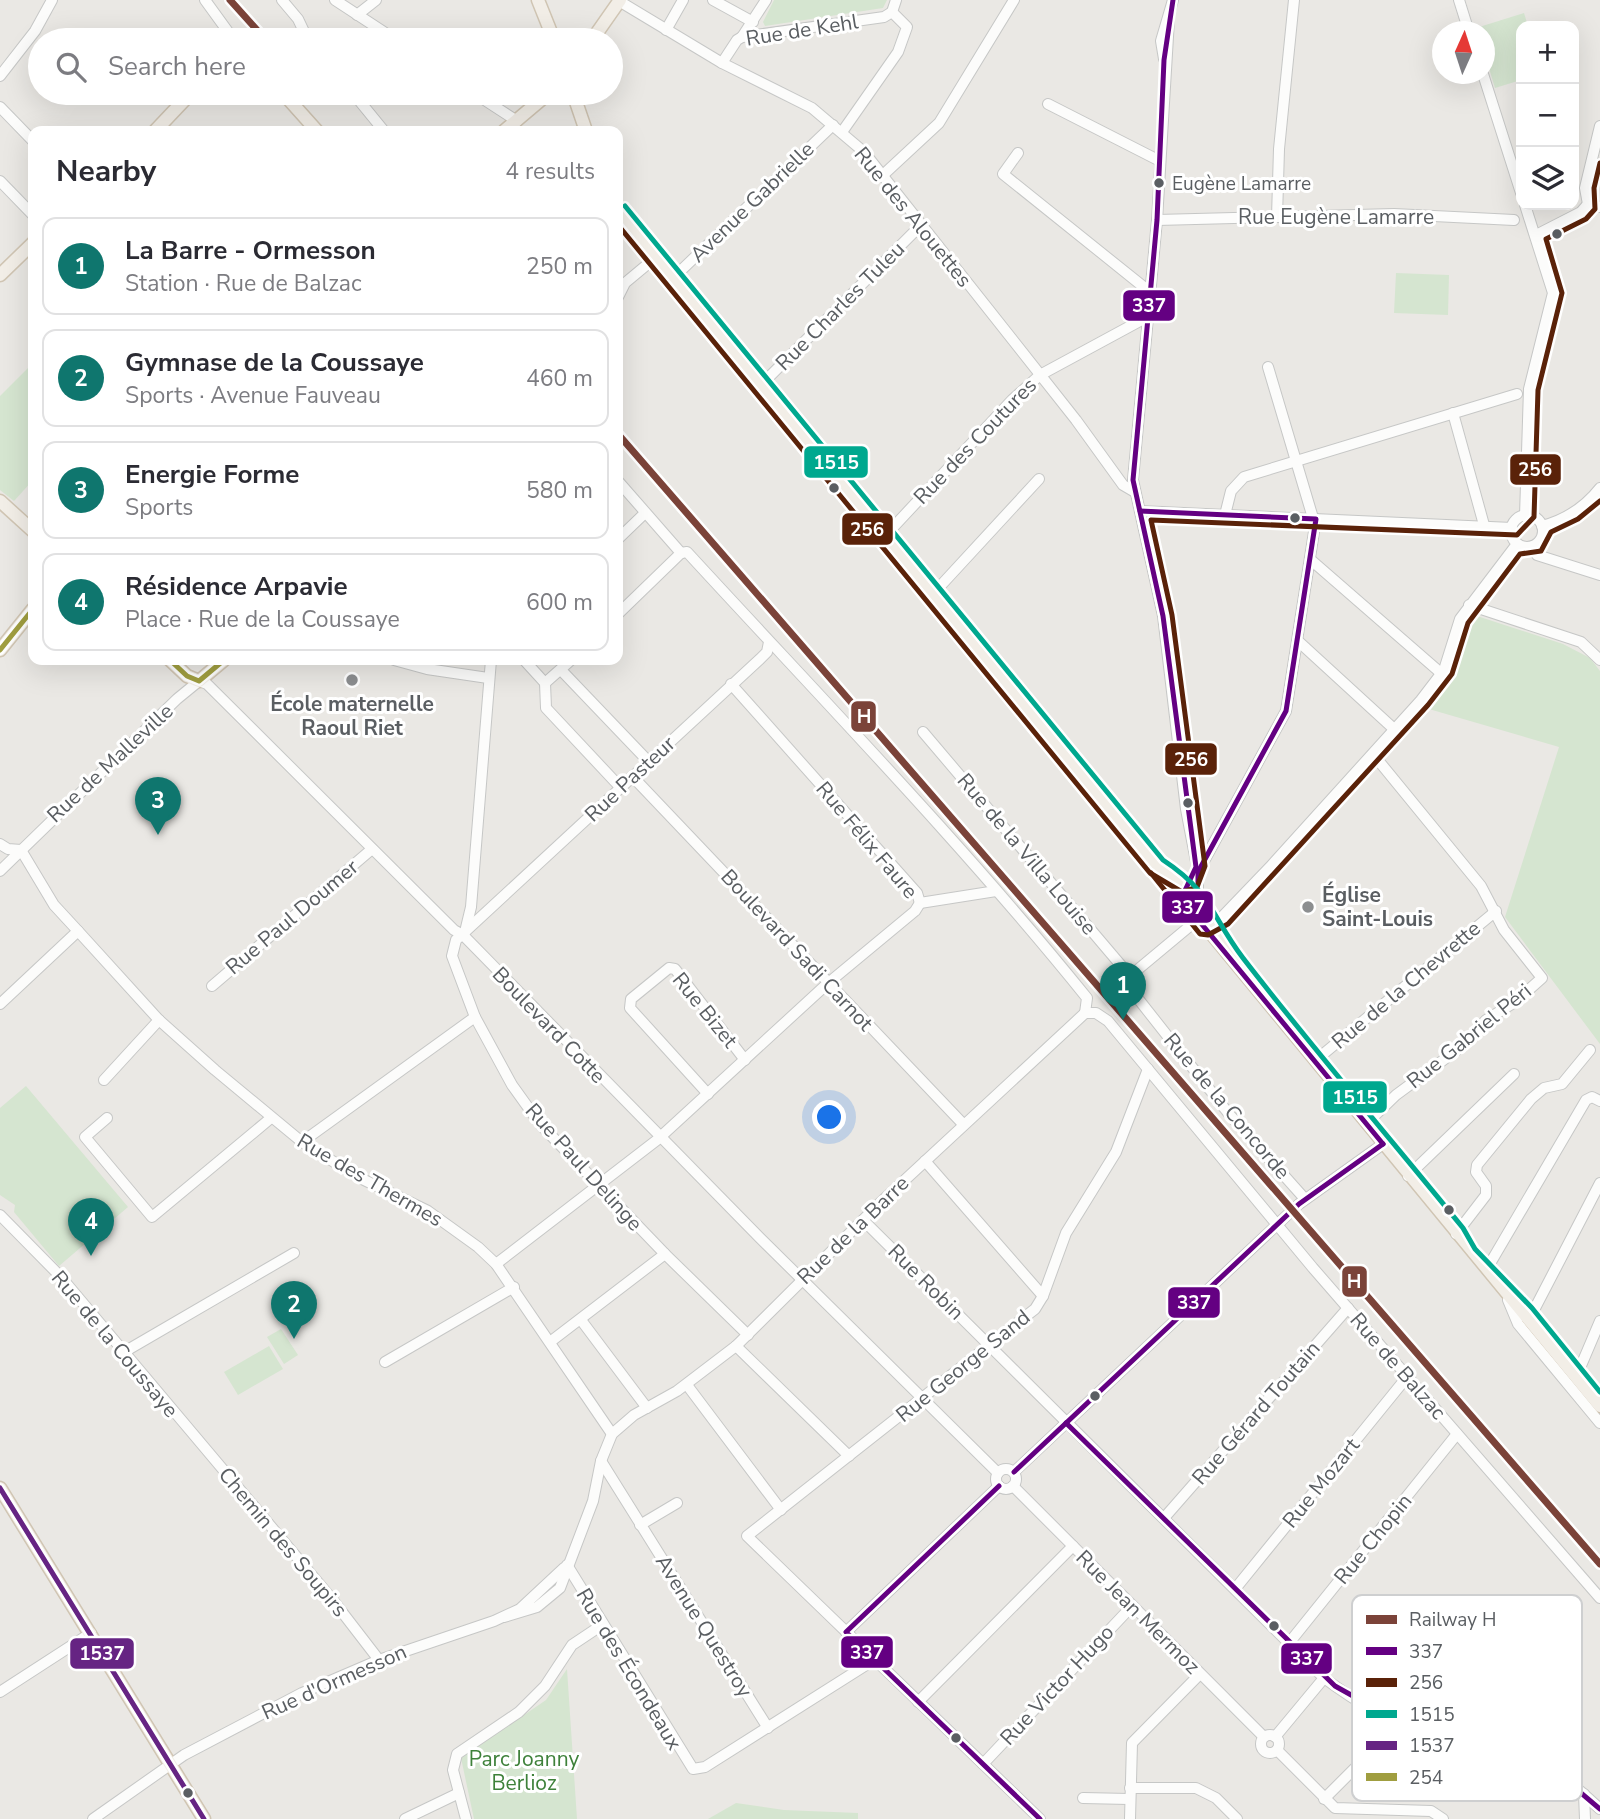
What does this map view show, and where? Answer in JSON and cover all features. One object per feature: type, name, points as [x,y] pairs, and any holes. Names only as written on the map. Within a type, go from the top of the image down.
[{"type":"main road","points":[[538,0],[549,28]]},
{"type":"main road","points":[[600,28],[620,0]]},
{"type":"main road","points":[[160,126],[180,105]]},
{"type":"main road","points":[[294,105],[313,126]]},
{"type":"main road","points":[[510,126],[535,105]]},
{"type":"main road","points":[[577,105],[584,126]]},
{"type":"main road","points":[[623,218],[1181,899],[1206,920]]},
{"type":"main road","points":[[0,275],[28,248]]},
{"type":"main road","points":[[0,494],[28,518]]},
{"type":"main road","points":[[0,501],[28,526]]},
{"type":"main road","points":[[0,650],[28,615]]},
{"type":"main road","name":"Boulevard Cotte","points":[[175,665],[187,676],[199,681]]},
{"type":"main road","name":"Rue de Malleville","points":[[199,681],[218,665]]},
{"type":"main road","points":[[1157,867],[1186,883],[1198,900],[1206,920],[1234,960],[1470,1251],[1510,1298],[1529,1313],[1600,1406]]},
{"type":"main road","points":[[1470,1251],[1488,1268],[1510,1298]]},
{"type":"main road","points":[[0,1488],[172,1763],[204,1819]]},
{"type":"street","points":[[37,28],[52,0]]},
{"type":"street","points":[[205,0],[225,28]]},
{"type":"street","points":[[335,0],[377,28]]},
{"type":"street","points":[[357,15],[376,0]]},
{"type":"street","name":"Rue des Alouettes","points":[[620,0],[722,62],[812,108],[842,132],[883,175],[1123,485],[1135,492]]},
{"type":"street","points":[[666,30],[683,0]]},
{"type":"street","points":[[713,0],[753,22]]},
{"type":"street","points":[[742,37],[766,0]]},
{"type":"street","points":[[842,132],[898,52],[907,27],[892,12],[896,0]]},
{"type":"street","points":[[883,175],[939,123],[1014,0]]},
{"type":"street","points":[[1173,0],[1161,41],[1164,60],[1157,220],[1136,432],[1135,492],[1160,602],[1197,869],[1198,900]]},
{"type":"street","points":[[1277,217],[1279,149],[1294,0]]},
{"type":"street","points":[[1459,0],[1466,21]]},
{"type":"street","points":[[276,13],[285,2],[299,13],[305,28]]},
{"type":"street","name":"Rue de Kehl","points":[[722,62],[742,37],[884,17],[892,12]]},
{"type":"street","points":[[0,76],[28,40]]},
{"type":"street","points":[[1486,84],[1516,178]]},
{"type":"street","points":[[1048,104],[1160,161]]},
{"type":"street","points":[[364,105],[382,126]]},
{"type":"street","points":[[492,105],[517,121]]},
{"type":"street","points":[[0,107],[28,136]]},
{"type":"street","name":"Avenue Gabrielle","points":[[672,279],[833,125]]},
{"type":"street","points":[[1588,204],[1585,188],[1600,126]]},
{"type":"street","points":[[1018,153],[1003,174],[1150,292]]},
{"type":"street","points":[[0,181],[28,210]]},
{"type":"street","points":[[1536,235],[1563,222],[1588,204],[1600,207]]},
{"type":"street","points":[[1525,516],[1529,389],[1553,293],[1527,210]]},
{"type":"street","name":"Rue Eugène Lamarre","points":[[1157,220],[1394,214],[1514,220]]},
{"type":"street","name":"Rue Charles Tuleu","points":[[760,386],[921,226]]},
{"type":"street","points":[[623,287],[655,258]]},
{"type":"street","name":"Rue des Coutures","points":[[884,537],[1012,400],[1040,375],[1149,316]]},
{"type":"street","points":[[1181,899],[1186,883],[1197,869],[1286,711],[1298,641],[1311,560],[1314,519],[1268,366]]},
{"type":"street","points":[[1225,514],[1236,483],[1244,477],[1517,394]]},
{"type":"street","points":[[1454,413],[1484,525]]},
{"type":"street","points":[[932,595],[1039,479]]},
{"type":"street","points":[[623,487],[681,553]]},
{"type":"street","points":[[1542,526],[1563,520],[1591,499],[1600,488]]},
{"type":"street","points":[[1140,511],[1512,528]]},
{"type":"street","points":[[623,534],[645,513]]},
{"type":"street","points":[[1525,516],[1537,519],[1542,526],[1542,536],[1533,546],[1517,544],[1512,537],[1516,520],[1525,516]]},
{"type":"street","points":[[1130,976],[1206,920],[1231,908],[1373,754],[1442,674],[1455,631],[1469,605],[1517,544]]},
{"type":"street","points":[[1533,546],[1537,555],[1600,576]]},
{"type":"street","points":[[623,609],[681,553],[687,552],[812,686],[996,891],[1087,999],[1085,1013]]},
{"type":"street","points":[[1311,560],[1442,674]]},
{"type":"street","points":[[1469,605],[1600,648]]},
{"type":"street","points":[[1298,641],[1394,729]]},
{"type":"street","name":"Rue Pasteur","points":[[463,935],[767,652],[769,642]]},
{"type":"street","points":[[1581,642],[1600,660]]},
{"type":"street","points":[[412,665],[488,678]]},
{"type":"street","name":"Rue Paul Delinge","points":[[490,665],[471,907],[463,935],[456,940],[452,956],[475,1017],[512,1085],[540,1124],[664,1254],[748,1335]]},
{"type":"street","points":[[529,665],[547,681]]},
{"type":"street","points":[[536,665],[547,681],[547,708],[620,787]]},
{"type":"street","points":[[547,681],[566,665]]},
{"type":"street","points":[[561,670],[648,761]]},
{"type":"street","name":"Boulevard Cotte","points":[[199,681],[207,684],[372,849],[463,935],[659,1137],[923,1398]]},
{"type":"street","name":"Rue de Malleville","points":[[0,871],[199,681]]},
{"type":"street","name":"Rue Félix Faure","points":[[496,1264],[659,1137],[827,984],[915,911],[920,903],[916,893],[731,684]]},
{"type":"street","name":"Rue de la Villa Louise","points":[[923,732],[1130,976]]},
{"type":"street","points":[[1373,754],[1481,886],[1496,911]]},
{"type":"street","name":"Boulevard Sadi Carnot","points":[[632,776],[963,1124]]},
{"type":"street","points":[[0,844],[8,849],[21,850]]},
{"type":"street","name":"Rue Paul Doumer","points":[[212,986],[372,849]]},
{"type":"street","name":"Rue des Thermes","points":[[21,850],[54,905],[159,1020],[271,1118],[302,1142],[358,1177],[428,1211],[478,1247],[496,1264],[612,1434]]},
{"type":"street","points":[[920,903],[996,891]]},
{"type":"street","points":[[471,907],[486,914]]},
{"type":"street","name":"Rue Gabriel Péri","points":[[1367,1123],[1396,1095],[1461,1047],[1486,1020],[1515,1002],[1542,978],[1504,930],[1496,911]]},
{"type":"street","name":"Rue de la Chevrette","points":[[1316,1060],[1496,911]]},
{"type":"street","points":[[3,997],[78,931]]},
{"type":"street","name":"Rue Bizet","points":[[708,1094],[630,1008],[631,999],[669,968],[675,969],[745,1060]]},
{"type":"street","name":"Rue de la Concorde","points":[[1130,976],[1132,991],[1229,1114],[1306,1199]]},
{"type":"street","name":"Rue de Balzac","points":[[1085,1013],[1101,1015],[1407,1377],[1600,1598]]},
{"type":"street","name":"Rue de la Barre","points":[[612,1434],[646,1408],[687,1385],[736,1346],[963,1124],[1085,1013]]},
{"type":"street","points":[[302,1142],[475,1017]]},
{"type":"street","points":[[104,1080],[159,1020]]},
{"type":"street","points":[[1456,1234],[1487,1191],[1476,1172],[1477,1165],[1531,1099],[1544,1088],[1562,1084],[1590,1050]]},
{"type":"street","name":"Rue George Sand","points":[[846,1632],[747,1536],[1035,1309],[1043,1296],[1066,1233],[1116,1152],[1148,1069]]},
{"type":"street","points":[[1408,1176],[1514,1074]]},
{"type":"street","points":[[1488,1268],[1586,1100],[1592,1097],[1600,1101]]},
{"type":"street","points":[[107,1118],[85,1136],[152,1217],[271,1118]]},
{"type":"street","points":[[1014,1472],[1306,1199],[1383,1144]]},
{"type":"street","points":[[925,1161],[1043,1296]]},
{"type":"street","points":[[1600,1183],[1529,1313],[1600,1394]]},
{"type":"street","name":"Rue de la Coussaye","points":[[0,1205],[28,1234],[45,1262]]},
{"type":"street","name":"Rue de la Coussaye","points":[[0,1215],[45,1262],[185,1426]]},
{"type":"street","name":"Rue Robin","points":[[863,1220],[1324,1678],[1352,1697]]},
{"type":"street","points":[[124,1353],[294,1253]]},
{"type":"street","points":[[550,1342],[664,1254]]},
{"type":"street","points":[[385,1362],[514,1287]]},
{"type":"street","points":[[1510,1298],[1518,1324],[1600,1423]]},
{"type":"street","name":"Rue Gérard Toutain","points":[[1164,1518],[1348,1308]]},
{"type":"street","points":[[581,1320],[646,1408]]},
{"type":"street","points":[[1580,1368],[1600,1321]]},
{"type":"street","points":[[736,1346],[849,1456]]},
{"type":"street","name":"Rue Mozart","points":[[1235,1589],[1407,1377]]},
{"type":"street","points":[[687,1385],[780,1510]]},
{"type":"street","points":[[923,1398],[998,1473],[999,1486]]},
{"type":"street","name":"Chemin des Soupirs","points":[[185,1426],[332,1599],[379,1660]]},
{"type":"street","name":"Rue d'Ormesson","points":[[93,1819],[172,1763],[277,1705],[379,1660],[504,1617],[510,1618],[548,1599],[559,1588],[593,1501],[601,1461],[612,1434]]},
{"type":"street","name":"Rue Chopin","points":[[1289,1643],[1457,1434]]},
{"type":"street","name":"Avenue Questroy","points":[[601,1461],[768,1728]]},
{"type":"street","points":[[998,1473],[1006,1469],[1014,1472]]},
{"type":"street","points":[[999,1486],[1007,1489],[1013,1486],[1016,1479],[1014,1472]]},
{"type":"street","points":[[999,1486],[846,1632],[1040,1819]]},
{"type":"street","name":"Rue Jean Mermoz","points":[[1013,1486],[1200,1674],[1269,1737]]},
{"type":"street","points":[[640,1525],[677,1503]]},
{"type":"street","points":[[918,1702],[1073,1546]]},
{"type":"street","name":"Rue des Écondeaux","points":[[567,1565],[689,1767],[705,1767],[874,1660]]},
{"type":"street","name":"Rue Victor Hugo","points":[[983,1764],[1132,1605]]},
{"type":"street","points":[[466,1819],[453,1770],[457,1754],[519,1712],[545,1686],[572,1645],[602,1625]]},
{"type":"street","points":[[1,1689],[91,1633]]},
{"type":"street","points":[[1130,1819],[1132,1743],[1200,1674]]},
{"type":"street","points":[[1277,1750],[1270,1753],[1263,1751],[1260,1744],[1324,1678]]},
{"type":"street","points":[[1269,1737],[1279,1743],[1277,1750]]},
{"type":"street","points":[[1277,1750],[1335,1808],[1388,1815],[1430,1811],[1440,1818]]},
{"type":"street","points":[[1324,1799],[1352,1771]]},
{"type":"street","points":[[1130,1788],[1196,1788],[1216,1798],[1237,1819]]},
{"type":"street","points":[[405,1819],[459,1793]]},
{"type":"street","points":[[1584,1794],[1585,1819]]},
{"type":"street","name":"Rue Robin","points":[[1584,1794],[1600,1809]]},
{"type":"street","points":[[1083,1798],[1129,1800]]},
{"type":"green space","points":[[774,0],[887,0],[883,8],[765,26],[763,22]]},
{"type":"green space","points":[[1524,13],[1526,21],[1516,21],[1516,82],[1495,88],[1494,84],[1495,22]]},
{"type":"green space","points":[[1396,273],[1449,275],[1448,315],[1394,313]]},
{"type":"green space","points":[[28,368],[28,486],[14,501],[0,490],[0,396]]},
{"type":"green space","points":[[1477,616],[1563,644],[1590,658],[1600,671],[1600,1044],[1505,917],[1559,747],[1422,707],[1451,674],[1465,627]]},
{"type":"green space","points":[[26,1086],[128,1207],[59,1266],[14,1212],[15,1205],[0,1195],[0,1108]]},
{"type":"green space","points":[[281,1329],[298,1355],[284,1364],[267,1337]]},
{"type":"green space","points":[[269,1346],[283,1369],[238,1395],[224,1372]]},
{"type":"green space","name":"Parc Joanny Berlioz","points":[[567,1669],[577,1819],[474,1819],[461,1758],[546,1700]]},
{"type":"green space","points":[[736,1803],[784,1810],[858,1813],[858,1819],[708,1819]]},
{"type":"rail line","name":"H","points":[[230,0],[255,28]]},
{"type":"rail line","name":"H","points":[[623,440],[1600,1564]]},
{"type":"transit line","name":"337","points":[[1173,0],[1164,60],[1157,220],[1133,480],[1163,616],[1196,867],[1181,899],[1383,1144]]},
{"type":"transit line","name":"256","points":[[623,231],[1150,873],[1182,892],[1197,887],[1205,866],[1172,615],[1151,520],[1517,535],[1534,517],[1538,390],[1562,293],[1546,239],[1586,219],[1595,209],[1594,188],[1600,163]]},
{"type":"transit line","name":"1515","points":[[625,206],[1163,860],[1192,883],[1243,958],[1463,1228],[1475,1249],[1532,1308],[1600,1392]]},
{"type":"transit line","name":"256","points":[[1151,873],[1200,934],[1208,935],[1228,924],[1428,705],[1452,674],[1468,623],[1520,554],[1541,551],[1551,532],[1578,519],[1600,501]]},
{"type":"transit line","name":"337","points":[[1140,511],[1316,519],[1286,711],[1198,872],[1198,882]]},
{"type":"transit line","name":"254","points":[[0,650],[28,615]]},
{"type":"transit line","name":"254","points":[[175,665],[187,676],[199,681],[218,665]]},
{"type":"transit line","name":"337","points":[[1014,1472],[1299,1204],[1383,1144]]},
{"type":"transit line","name":"337","points":[[1066,1423],[1335,1686],[1352,1695]]},
{"type":"transit line","name":"337","points":[[999,1486],[846,1632],[1040,1819]]},
{"type":"transit line","name":"1537","points":[[0,1488],[204,1819]]},
{"type":"transit line","name":"337","points":[[1582,1794],[1600,1809]]},
{"type":"place","name":"Eugène Lamarre","points":[[1159,183]]},
{"type":"place","name":"École maternelle Raoul Riet","points":[[352,680]]},
{"type":"place","name":"Energie Forme","points":[[158,835]]},
{"type":"place","name":"Église Saint-Louis","points":[[1308,907]]},
{"type":"place","name":"La Barre - Ormesson","points":[[1123,1020]]},
{"type":"place","name":"Résidence Arpavie","points":[[91,1256]]},
{"type":"place","name":"Gymnase de la Coussaye","points":[[294,1339]]}]
